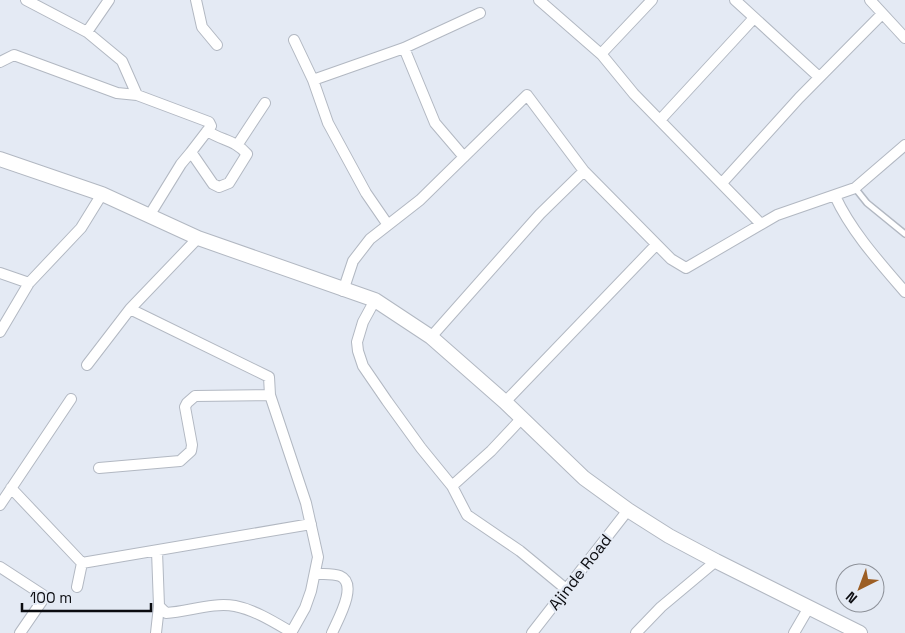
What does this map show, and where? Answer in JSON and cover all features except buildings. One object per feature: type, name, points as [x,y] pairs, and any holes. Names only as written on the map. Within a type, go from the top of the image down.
[{"type":"street","points":[[26,0],[87,32],[122,62],[137,95]]},
{"type":"street","points":[[87,32],[109,0]]},
{"type":"street","points":[[196,0],[202,27],[217,45]]},
{"type":"street","points":[[539,0],[600,54],[660,120],[761,224]]},
{"type":"street","points":[[600,54],[652,0]]},
{"type":"street","points":[[736,0],[819,77]]},
{"type":"street","points":[[870,0],[905,38]]},
{"type":"street","points":[[313,80],[404,48],[480,14]]},
{"type":"street","points":[[722,183],[819,77],[882,14]]},
{"type":"street","points":[[660,120],[754,18]]},
{"type":"street","points":[[294,40],[313,80],[328,123],[366,193],[388,225]]},
{"type":"street","points":[[404,48],[435,123],[464,157]]},
{"type":"street","points":[[0,62],[14,56],[117,93],[137,95],[208,122],[211,126],[190,152],[149,216]]},
{"type":"street","points":[[343,291],[356,256],[370,240],[420,200],[527,96],[584,171],[656,245],[671,259],[686,268],[777,216],[855,188],[905,145]]},
{"type":"street","points":[[238,144],[265,103]]},
{"type":"street","points":[[190,152],[214,184],[219,187],[229,183],[247,154],[238,144],[207,131]]},
{"type":"street","points":[[0,159],[102,194],[198,238],[343,291],[375,300],[431,337],[522,418],[584,478],[628,510],[716,561],[808,609],[860,633]]},
{"type":"street","points":[[431,337],[540,214],[584,171]]},
{"type":"street","points":[[0,332],[29,283],[81,228],[102,194]]},
{"type":"street","points":[[835,196],[840,207],[880,262],[905,292]]},
{"type":"street","points":[[87,365],[130,309],[198,238]]},
{"type":"street","points":[[504,402],[656,245]]},
{"type":"street","points":[[0,273],[29,283]]},
{"type":"street","points":[[375,300],[363,322],[357,342],[364,366],[421,448],[452,486],[458,502],[467,515],[520,551],[566,589]]},
{"type":"street","points":[[130,309],[270,378],[270,395],[306,503],[318,557],[316,574],[305,608],[291,632],[257,614],[236,606],[208,607],[166,613],[159,606]]},
{"type":"street","points":[[100,468],[180,461],[191,451],[192,446],[185,407],[186,403],[195,396],[270,395]]},
{"type":"street","points":[[0,505],[72,399]]},
{"type":"street","points":[[452,486],[491,451],[522,418]]},
{"type":"street","points":[[11,488],[82,563]]},
{"type":"street","name":"Ajinde Road","points":[[532,633],[628,510]]},
{"type":"street","points":[[82,563],[311,524]]},
{"type":"street","points":[[156,633],[159,606],[157,551]]},
{"type":"street","points":[[636,633],[661,607],[716,561]]},
{"type":"street","points":[[77,587],[82,563]]},
{"type":"street","points":[[0,567],[43,594],[42,601],[20,633]]},
{"type":"street","points":[[316,574],[339,575],[345,580],[348,587],[348,596],[332,633]]},
{"type":"street","points":[[794,633],[808,609]]},
{"type":"lane","points":[[855,188],[867,203],[905,234]]}]
